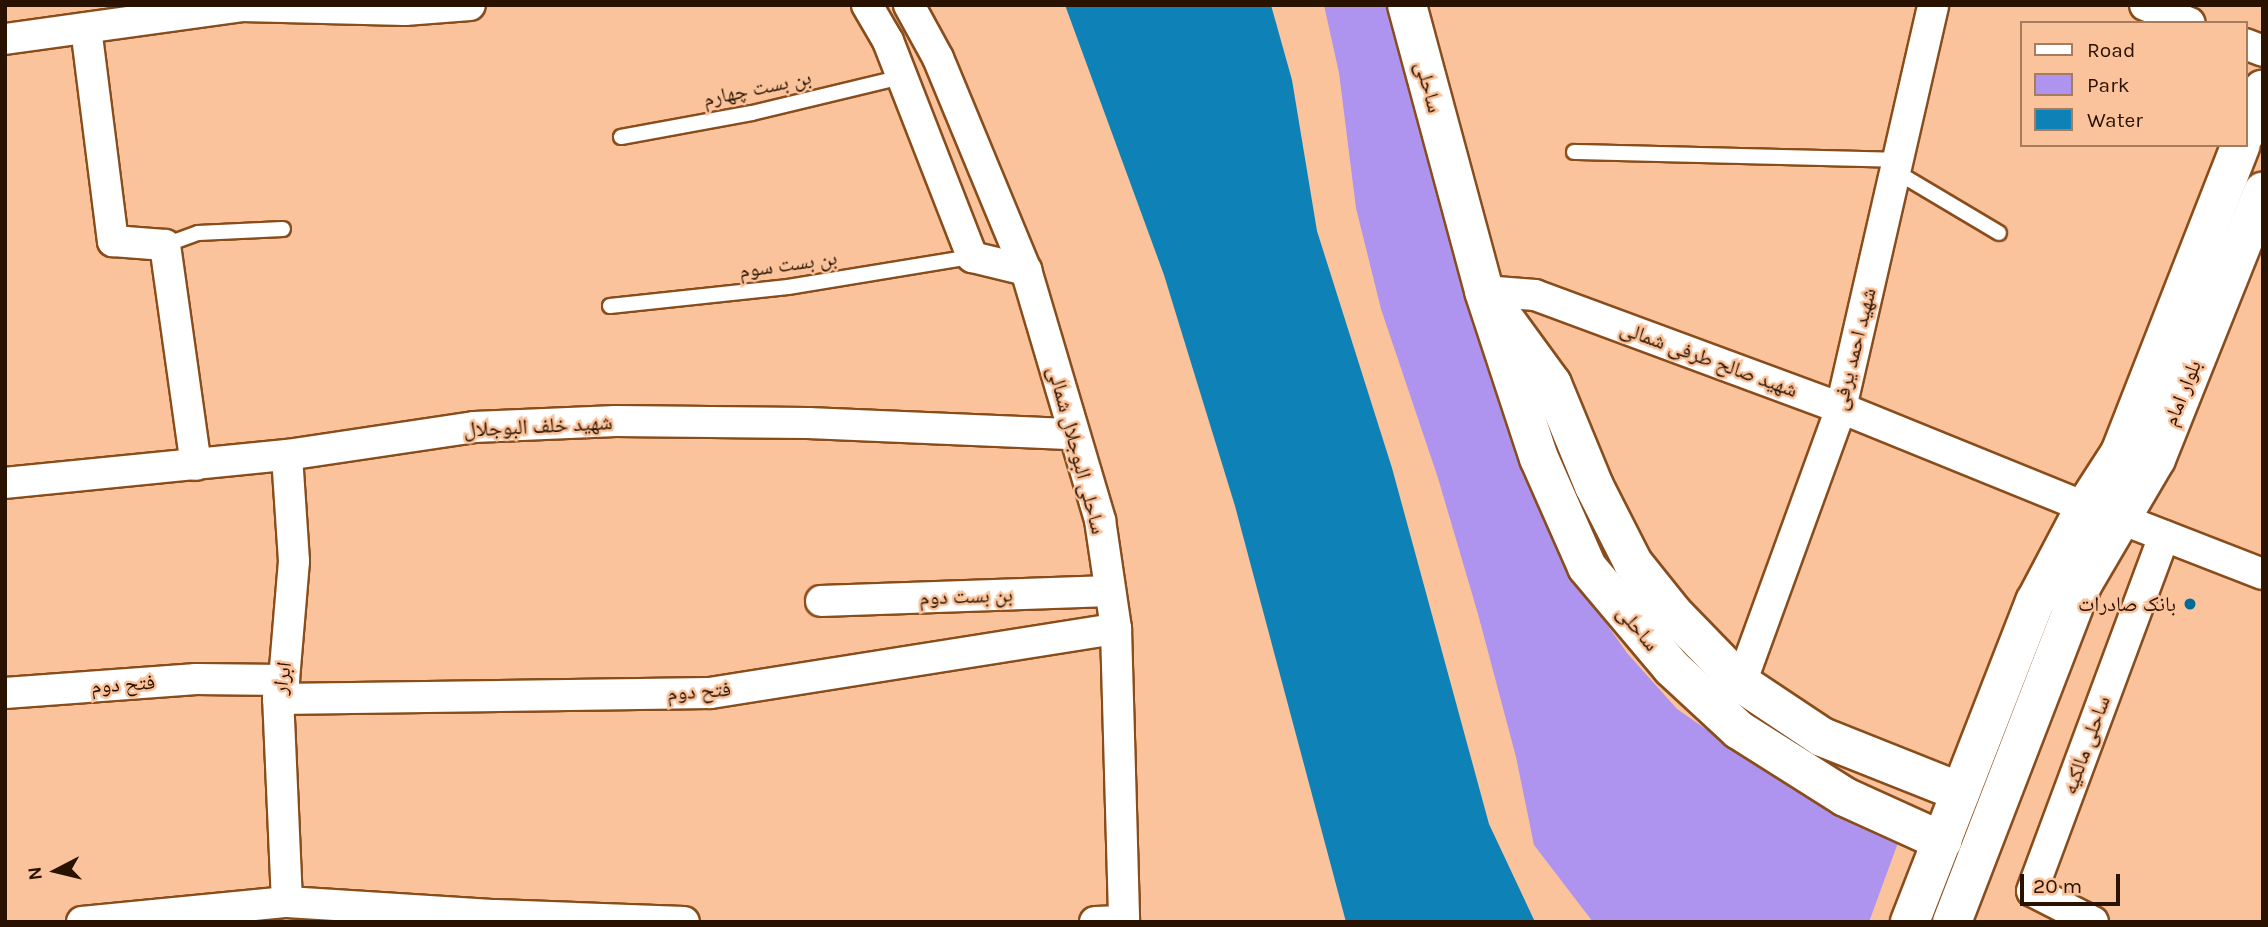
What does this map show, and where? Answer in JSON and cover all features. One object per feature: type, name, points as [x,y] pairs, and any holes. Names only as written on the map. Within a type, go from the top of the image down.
[{"type":"main road","name":"ساحلی","points":[[1407,5],[1484,291],[1539,458],[1587,567],[1672,668],[1739,730],[1845,797],[1942,841]]},
{"type":"main road","points":[[2247,129],[2263,89]]},
{"type":"main road","name":"بلوار امام","points":[[1910,922],[2035,602],[2085,507],[2120,453],[2240,147]]},
{"type":"main road","name":"بلوار امام","points":[[1952,922],[2082,585],[2156,459],[2263,192]]},
{"type":"main road","name":"ساحلی","points":[[1484,291],[1552,384],[1594,486],[1633,563],[1674,613],[1741,684],[1822,737],[1960,792]]},
{"type":"street","points":[[5,39],[242,6],[405,10],[470,5]]},
{"type":"street","points":[[867,5],[888,41],[972,257],[1026,270]]},
{"type":"street","name":"ساحلی البوجلال شمالی","points":[[909,5],[938,58],[1026,270],[1100,520],[1116,629],[1124,922]]},
{"type":"street","name":"شهید احمد یرفی","points":[[1741,684],[1841,408],[1933,5]]},
{"type":"street","points":[[2145,5],[2185,21]]},
{"type":"street","points":[[86,28],[113,241],[165,245],[196,465]]},
{"type":"street","name":"شهید صالح طرفی شمالی","points":[[1484,291],[1535,295],[1841,408],[2085,507]]},
{"type":"street","name":"شهید خلف البوجلال","points":[[5,484],[287,455],[474,427],[616,421],[808,423],[1074,434]]},
{"type":"street","name":"ابرار","points":[[287,455],[293,561],[281,690],[287,902]]},
{"type":"street","points":[[2121,519],[2263,574]]},
{"type":"street","name":"ساحلی مالکیه","points":[[2092,922],[2032,891],[2164,536]]},
{"type":"street","name":"بن بست دوم","points":[[821,601],[1110,591]]},
{"type":"street","name":"فتح دوم","points":[[5,693],[196,678],[281,690],[710,693],[1116,629]]},
{"type":"street","points":[[82,922],[287,902],[684,922]]},
{"type":"street","points":[[1095,922],[1124,922]]},
{"type":"lane","name":"بن بست چهارم","points":[[621,137],[752,113],[902,77]]},
{"type":"lane","points":[[1574,152],[1896,166],[1999,233]]},
{"type":"lane","points":[[165,245],[198,233],[284,229]]},
{"type":"lane","name":"بن بست سوم","points":[[610,306],[788,287],[972,257]]},
{"type":"green space","points":[[1324,5],[1392,5],[1488,360],[1534,499],[1575,579],[1627,653],[1677,709],[1726,743],[1899,840],[1869,922],[1593,922],[1534,845],[1516,757],[1478,614],[1438,478],[1381,309],[1356,208],[1339,73]]},
{"type":"water","points":[[1065,5],[1271,5],[1292,80],[1317,231],[1392,468],[1489,824],[1535,922],[1346,922],[1235,506],[1164,275]]},
{"type":"place","name":"بانک صادرات","points":[[2190,604]]}]
